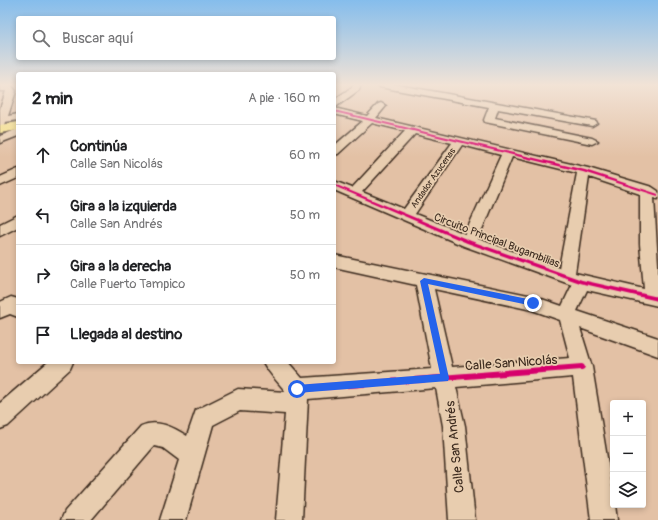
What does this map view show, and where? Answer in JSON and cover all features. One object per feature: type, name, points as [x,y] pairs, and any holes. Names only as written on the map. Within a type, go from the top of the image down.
[{"type":"main road","points":[[0,123],[16,120]]},
{"type":"main road","points":[[0,123],[16,126]]},
{"type":"street","points":[[0,123],[5,108]]},
{"type":"street","points":[[342,108],[370,120],[584,171],[652,192],[655,299]]},
{"type":"street","points":[[336,150],[370,120],[379,108]]},
{"type":"street","points":[[493,108],[489,120],[592,141]]},
{"type":"street","points":[[512,108],[592,123]]},
{"type":"street","points":[[0,123],[16,118]]},
{"type":"street","points":[[354,193],[412,130]]},
{"type":"street","points":[[0,140],[16,133]]},
{"type":"street","name":"Andador Azucenas","points":[[407,215],[458,141]]},
{"type":"street","points":[[469,242],[508,153]]},
{"type":"street","points":[[584,171],[574,279],[567,313],[582,367],[604,520]]},
{"type":"street","points":[[0,182],[16,174]]},
{"type":"street","name":"Circuito Principal Bugambilias","points":[[336,186],[469,242],[574,279],[655,299]]},
{"type":"street","points":[[0,231],[16,221]]},
{"type":"street","points":[[336,261],[533,303],[567,313],[658,347]]},
{"type":"street","name":"Calle San Andrés","points":[[424,281],[454,426],[462,520]]},
{"type":"street","points":[[0,418],[61,364]]},
{"type":"street","points":[[275,364],[281,369],[297,396],[289,520]]},
{"type":"street","name":"Calle San Nicolás","points":[[173,520],[204,418],[238,400],[297,396],[445,378],[582,367]]},
{"type":"street","points":[[74,520],[149,434],[168,438],[192,455]]},
{"type":"cycle path","points":[[336,111],[584,171],[658,195]]},
{"type":"cycle path","points":[[336,186],[469,242],[582,282],[658,299]]},
{"type":"cycle path","points":[[297,389],[582,367]]},
{"type":"route","points":[[297,389],[445,378],[424,281],[533,303]]}]
